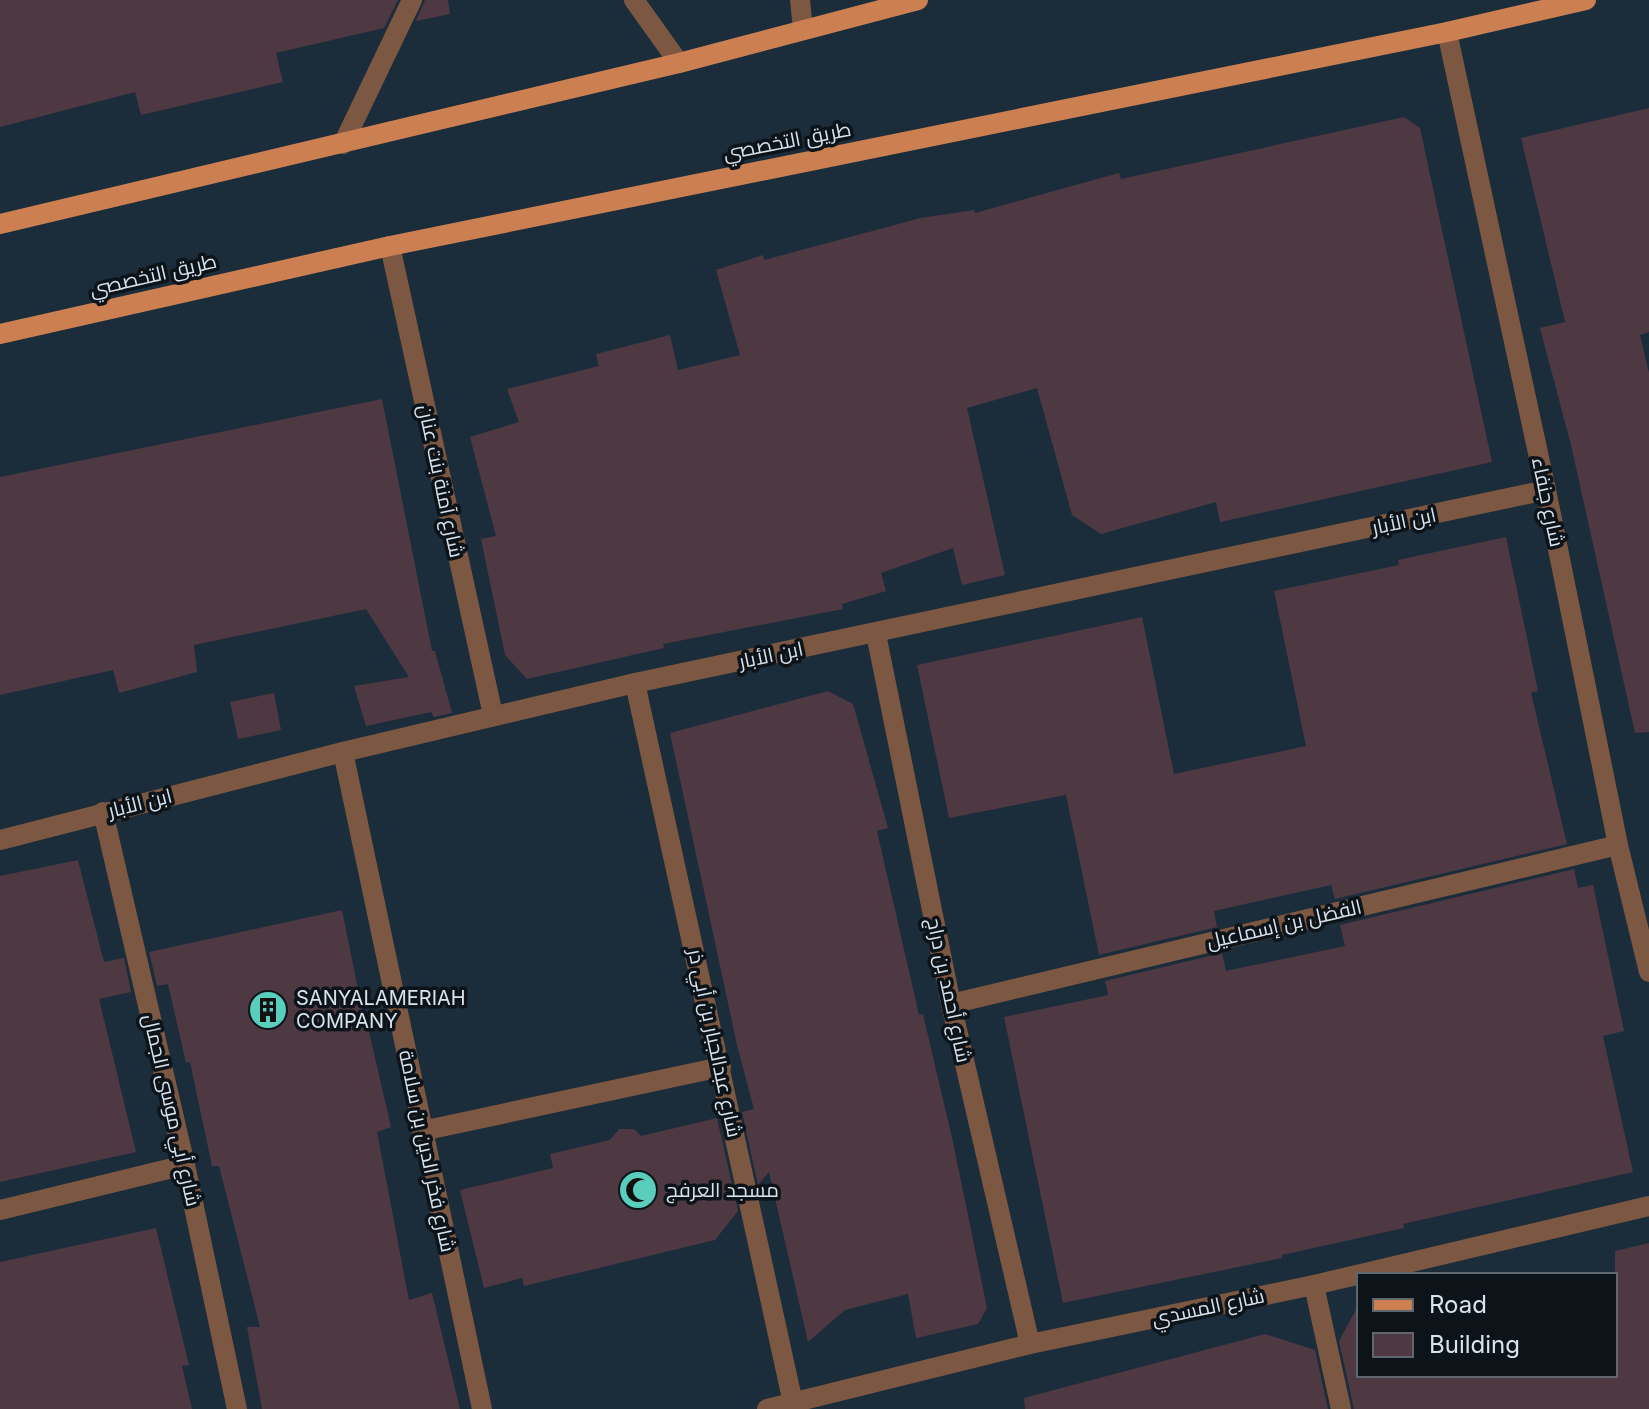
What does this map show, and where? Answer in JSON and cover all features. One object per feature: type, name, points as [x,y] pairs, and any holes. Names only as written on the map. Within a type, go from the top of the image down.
[{"type":"main road","points":[[0,224],[679,63],[918,0]]},
{"type":"main road","name":"طريق التخصصي","points":[[0,334],[390,246],[1447,32],[1586,0]]},
{"type":"street","points":[[343,144],[412,0]]},
{"type":"street","points":[[634,0],[679,63]]},
{"type":"street","points":[[800,0],[803,29]]},
{"type":"street","name":"شارع جنفاء","points":[[1447,32],[1546,490],[1618,845],[1649,972]]},
{"type":"street","name":"شارع آمنة بنت عنان","points":[[390,246],[493,715]]},
{"type":"street","name":"ابن الأبار","points":[[0,840],[493,715],[1546,490]]},
{"type":"street","name":"شارع أحمد بن دراج","points":[[876,634],[951,1004],[1030,1344]]},
{"type":"street","name":"شارع عبدالجبار بن أبي ذر","points":[[635,683],[793,1403]]},
{"type":"street","name":"شارع فخر الدين بن سلامة","points":[[343,752],[482,1409]]},
{"type":"street","name":"شارع أبي موسى الجمال","points":[[103,812],[185,1165],[237,1409]]},
{"type":"street","name":"الفضل بن إسماعيل","points":[[951,1004],[1618,845]]},
{"type":"street","points":[[422,1131],[721,1067]]},
{"type":"street","points":[[0,1210],[185,1165]]},
{"type":"street","name":"شارع المسدي","points":[[1365,1273],[1649,1206]]},
{"type":"street","name":"شارع المسدي","points":[[767,1409],[1030,1344],[1357,1275]]},
{"type":"street","points":[[1314,1285],[1341,1409]]},
{"type":"building","points":[[0,0],[398,0],[384,28],[276,53],[283,82],[141,115],[135,92],[0,127]]},
{"type":"building","points":[[425,0],[448,0],[450,14],[416,21]]},
{"type":"building","points":[[1649,108],[1649,332],[1640,335],[1649,373],[1649,732],[1635,733],[1571,445],[1540,328],[1565,322],[1521,138]]},
{"type":"building","points":[[1404,117],[1420,128],[1492,462],[1220,522],[1216,502],[1101,534],[1072,515],[1037,388],[967,408],[1005,575],[962,585],[953,548],[881,573],[886,591],[842,604],[843,609],[663,644],[664,648],[527,679],[505,655],[481,539],[496,536],[470,437],[519,422],[507,389],[599,366],[596,354],[670,335],[678,370],[740,355],[716,270],[763,255],[764,260],[921,218],[974,210],[975,213],[1119,173],[1121,179]]},
{"type":"building","points":[[382,399],[432,651],[435,651],[452,713],[434,717],[431,712],[366,726],[354,686],[409,677],[366,609],[194,645],[197,672],[119,693],[113,670],[0,695],[0,477]]},
{"type":"building","points":[[1506,537],[1538,691],[1531,693],[1567,844],[1335,899],[1331,885],[1214,911],[1217,927],[1099,955],[1066,795],[949,818],[917,665],[1142,617],[1174,774],[1306,746],[1274,591],[1399,565],[1398,560]]},
{"type":"building","points":[[828,691],[853,704],[888,828],[877,831],[919,1015],[923,1014],[953,1142],[987,1308],[978,1324],[916,1338],[908,1294],[845,1310],[808,1342],[769,1172],[758,1185],[742,1112],[754,1109],[737,1045],[670,733]]},
{"type":"building","points":[[274,693],[281,730],[238,739],[230,702]]},
{"type":"building","points":[[78,860],[104,962],[124,958],[131,992],[99,999],[136,1152],[0,1182],[0,876]]},
{"type":"building","points":[[1574,869],[1578,888],[1593,885],[1624,1031],[1603,1036],[1633,1172],[1403,1224],[1404,1228],[1282,1255],[1282,1258],[1063,1303],[1004,1017],[1108,995],[1105,981],[1222,953],[1226,971],[1345,946],[1340,925]]},
{"type":"building","points":[[342,910],[365,1024],[391,1127],[377,1132],[409,1300],[432,1293],[460,1409],[262,1409],[247,1327],[260,1327],[219,1166],[212,1166],[190,1062],[186,1063],[168,984],[157,986],[149,952]]},
{"type":"building","name":"مسجد العرفج","points":[[717,1118],[738,1211],[715,1240],[524,1286],[522,1278],[484,1288],[460,1190],[553,1168],[550,1154],[610,1140],[619,1129],[634,1129],[641,1136]]},
{"type":"building","points":[[156,1228],[189,1365],[182,1366],[192,1409],[0,1409],[0,1262]]},
{"type":"building","points":[[1649,1243],[1649,1409],[1354,1409],[1339,1341],[1357,1308],[1357,1377],[1617,1377],[1615,1251]]},
{"type":"building","points":[[1265,1334],[1315,1350],[1328,1409],[1025,1409],[1024,1398]]},
{"type":"place","name":"SANYALAMERIAH COMPANY","points":[[268,1010]]},
{"type":"place","name":"مسجد العرفج","points":[[638,1190]]}]
